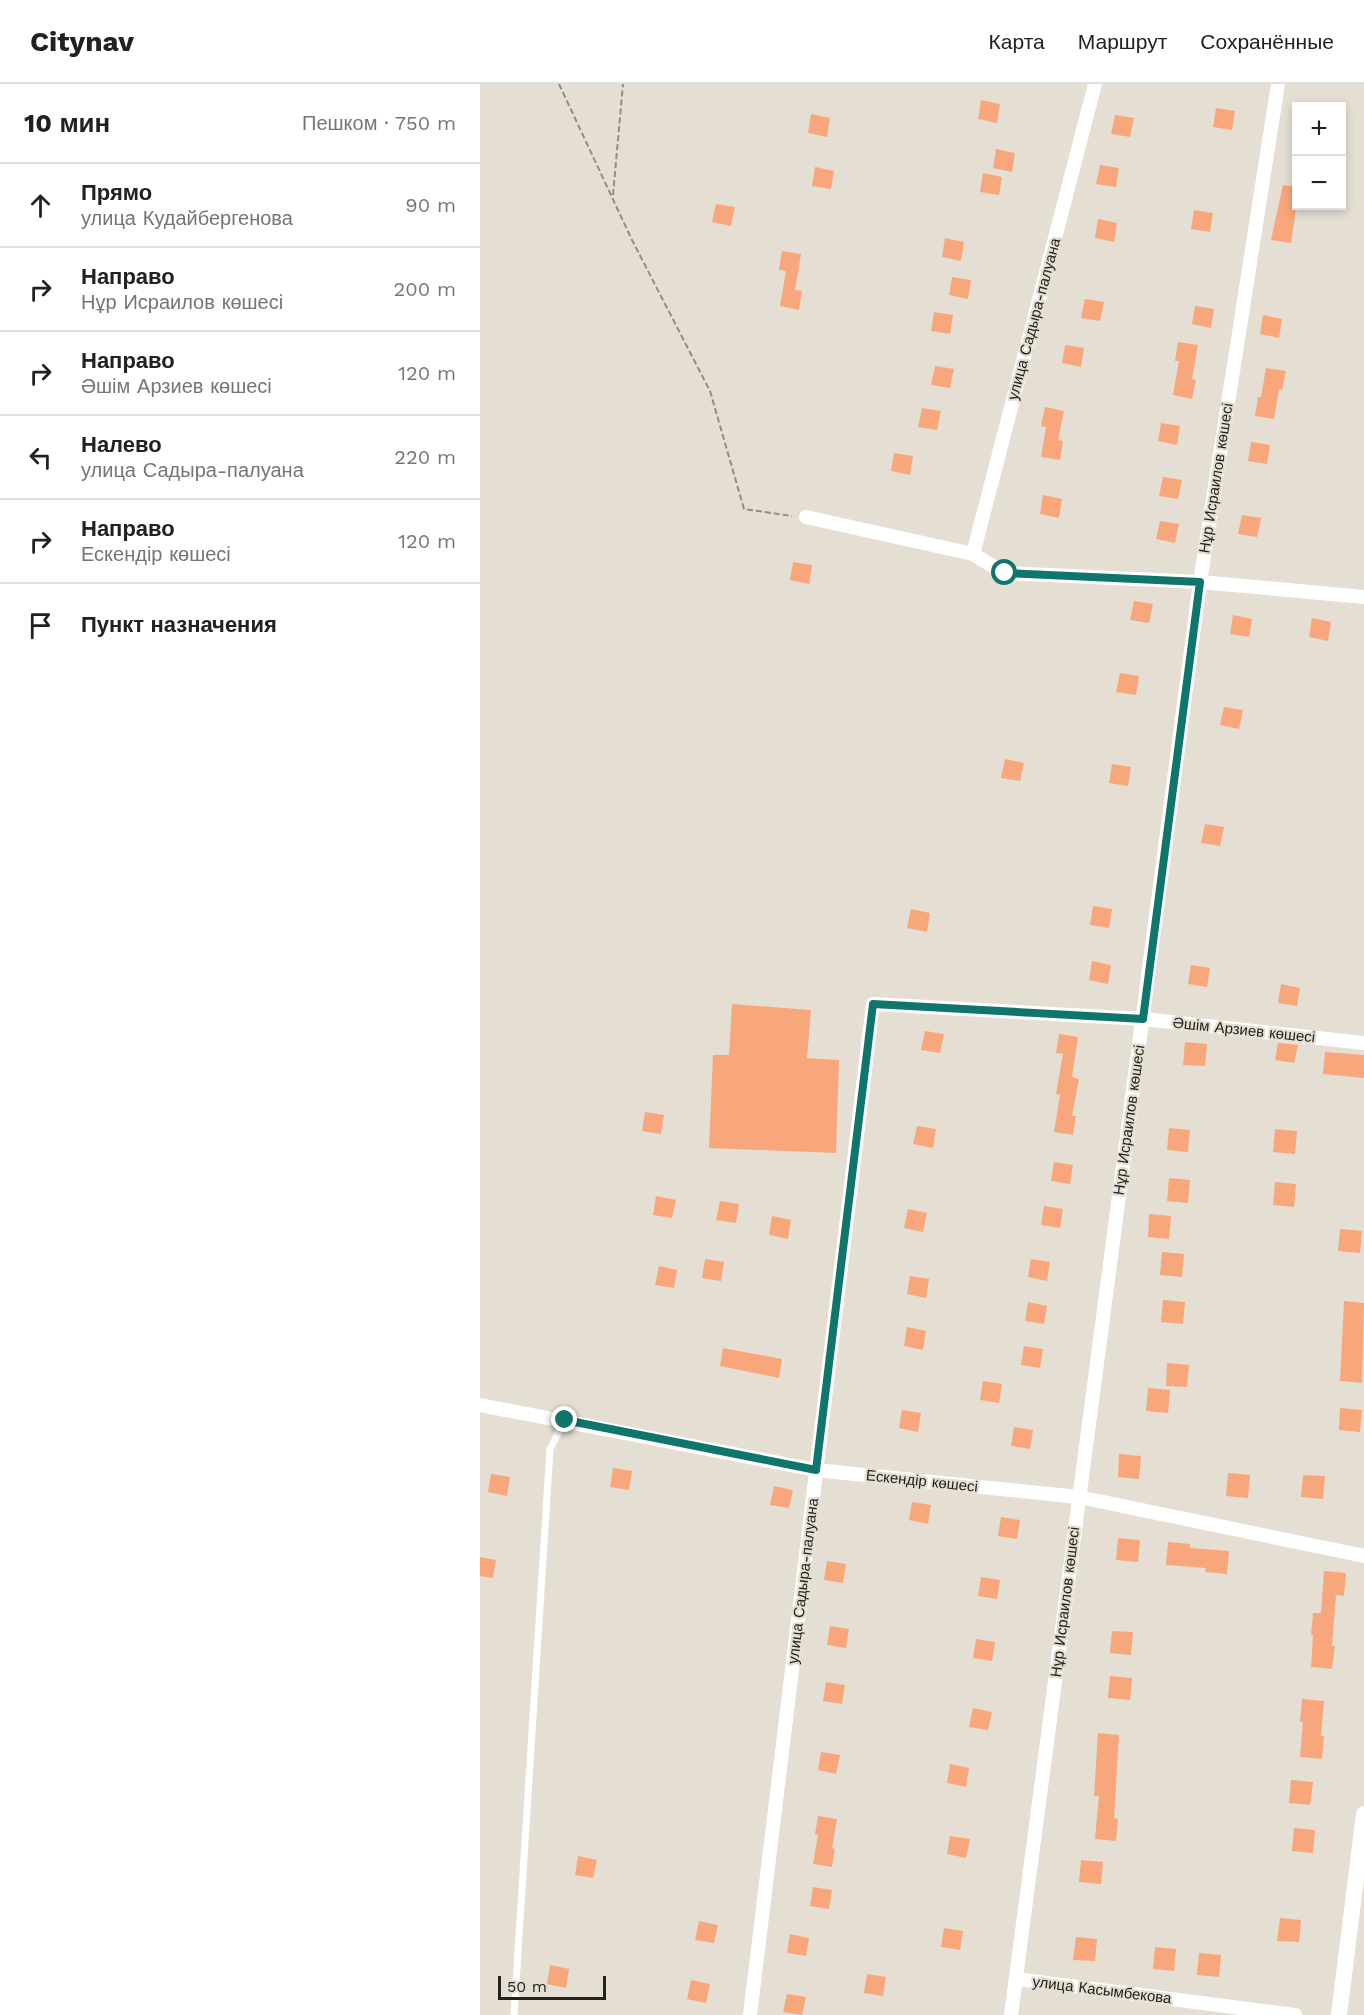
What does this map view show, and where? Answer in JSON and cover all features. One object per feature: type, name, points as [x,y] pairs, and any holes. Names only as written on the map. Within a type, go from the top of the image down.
[{"type":"street","name":"улица Садыра-палуана","points":[[973,554],[1095,84]]},
{"type":"street","name":"Нұр Исраилов көшесі","points":[[1011,2015],[1200,582],[1278,84]]},
{"type":"street","points":[[806,517],[973,554],[1005,573],[1200,582],[1364,597]]},
{"type":"street","name":"улица Садыра-палуана","points":[[750,2015],[873,1004]]},
{"type":"street","name":"Әшім Арзиев көшесі","points":[[873,1004],[1143,1019],[1364,1043]]},
{"type":"street","name":"Ескендір көшесі","points":[[480,1404],[816,1470],[1079,1497],[1364,1556]]},
{"type":"street","points":[[1339,2015],[1364,1814]]},
{"type":"street","name":"улица Касымбекова","points":[[1016,1979],[1295,2015]]},
{"type":"lane","points":[[514,2015],[550,1449],[565,1420]]},
{"type":"path","points":[[559,84],[632,240],[710,391],[744,509],[806,517]]},
{"type":"path","points":[[613,196],[623,84]]},
{"type":"building","points":[[981,100],[1000,104],[997,123],[978,119]]},
{"type":"building","points":[[1216,108],[1235,111],[1232,130],[1213,127]]},
{"type":"building","points":[[811,114],[830,118],[827,137],[808,133]]},
{"type":"building","points":[[1115,115],[1134,118],[1130,137],[1111,134]]},
{"type":"building","points":[[996,149],[1015,153],[1012,172],[993,168]]},
{"type":"building","points":[[1100,165],[1119,168],[1116,187],[1096,184]]},
{"type":"building","points":[[815,167],[834,171],[831,189],[812,186]]},
{"type":"building","points":[[983,173],[1002,177],[999,195],[980,192]]},
{"type":"building","points":[[1283,185],[1292,186],[1292,210],[1296,210],[1291,243],[1271,240]]},
{"type":"building","points":[[716,204],[735,207],[731,226],[712,222]]},
{"type":"building","points":[[1194,210],[1213,213],[1210,232],[1191,229]]},
{"type":"building","points":[[1098,219],[1117,223],[1114,242],[1095,238]]},
{"type":"building","points":[[945,238],[964,242],[961,261],[942,257]]},
{"type":"building","points":[[782,251],[801,254],[795,290],[802,291],[799,310],[780,306],[786,271],[779,270]]},
{"type":"building","points":[[952,277],[971,280],[968,299],[949,295]]},
{"type":"building","points":[[1085,299],[1104,302],[1100,321],[1081,318]]},
{"type":"building","points":[[1195,306],[1214,309],[1211,328],[1192,324]]},
{"type":"building","points":[[934,312],[953,315],[950,334],[931,331]]},
{"type":"building","points":[[1263,315],[1282,319],[1279,338],[1260,334]]},
{"type":"building","points":[[1178,342],[1198,345],[1192,379],[1196,380],[1192,399],[1173,395],[1179,361],[1175,361]]},
{"type":"building","points":[[1065,345],[1084,348],[1081,367],[1062,363]]},
{"type":"building","points":[[935,366],[954,369],[950,388],[931,385]]},
{"type":"building","points":[[1266,368],[1286,371],[1282,390],[1279,389],[1274,419],[1255,416]]},
{"type":"building","points":[[1045,407],[1064,411],[1058,440],[1063,441],[1060,460],[1041,457],[1046,427],[1041,426]]},
{"type":"building","points":[[922,408],[941,411],[937,430],[918,427]]},
{"type":"building","points":[[1161,423],[1180,426],[1177,445],[1158,441]]},
{"type":"building","points":[[1251,442],[1270,445],[1267,464],[1248,461]]},
{"type":"building","points":[[894,453],[913,456],[910,475],[891,471]]},
{"type":"building","points":[[1163,477],[1182,480],[1178,499],[1159,496]]},
{"type":"building","points":[[1043,495],[1062,499],[1059,518],[1040,514]]},
{"type":"building","points":[[1242,515],[1261,518],[1257,537],[1238,534]]},
{"type":"building","points":[[1160,521],[1179,524],[1175,543],[1156,539]]},
{"type":"building","points":[[793,562],[812,565],[809,584],[790,580]]},
{"type":"building","points":[[1134,601],[1153,604],[1149,623],[1130,620]]},
{"type":"building","points":[[1233,615],[1252,619],[1249,637],[1230,634]]},
{"type":"building","points":[[1312,618],[1331,622],[1328,641],[1309,637]]},
{"type":"building","points":[[1120,673],[1139,676],[1136,695],[1116,692]]},
{"type":"building","points":[[1224,707],[1243,710],[1239,729],[1220,725]]},
{"type":"building","points":[[1005,759],[1024,763],[1020,781],[1001,778]]},
{"type":"building","points":[[1112,764],[1131,767],[1128,786],[1109,783]]},
{"type":"building","points":[[1205,824],[1224,827],[1220,846],[1201,843]]},
{"type":"building","points":[[1093,906],[1112,909],[1109,928],[1090,925]]},
{"type":"building","points":[[911,909],[930,913],[927,932],[907,928]]},
{"type":"building","points":[[1092,961],[1111,965],[1108,984],[1089,980]]},
{"type":"building","points":[[1191,965],[1210,968],[1207,987],[1188,984]]},
{"type":"building","points":[[1281,984],[1300,988],[1297,1006],[1278,1003]]},
{"type":"building","points":[[732,1004],[811,1010],[807,1058],[839,1060],[836,1153],[709,1148],[713,1055],[729,1055]]},
{"type":"building","points":[[925,1031],[944,1034],[940,1053],[921,1050]]},
{"type":"building","points":[[1059,1034],[1078,1037],[1072,1077],[1079,1079],[1072,1116],[1076,1116],[1073,1135],[1054,1132],[1060,1095],[1056,1094],[1063,1054],[1056,1053]]},
{"type":"building","points":[[1185,1042],[1207,1044],[1205,1066],[1183,1065]]},
{"type":"building","points":[[1278,1043],[1298,1045],[1294,1063],[1275,1060]]},
{"type":"building","points":[[1325,1052],[1364,1055],[1364,1078],[1323,1074]]},
{"type":"building","points":[[645,1112],[664,1115],[661,1134],[642,1131]]},
{"type":"building","points":[[917,1126],[936,1129],[933,1148],[913,1144]]},
{"type":"building","points":[[1169,1128],[1190,1130],[1188,1152],[1167,1150]]},
{"type":"building","points":[[1275,1129],[1297,1131],[1295,1154],[1273,1152]]},
{"type":"building","points":[[1054,1162],[1073,1165],[1070,1184],[1051,1181]]},
{"type":"building","points":[[1169,1178],[1190,1180],[1188,1203],[1167,1201]]},
{"type":"building","points":[[1275,1182],[1296,1184],[1294,1207],[1273,1205]]},
{"type":"building","points":[[656,1196],[676,1200],[672,1218],[653,1215]]},
{"type":"building","points":[[720,1201],[739,1204],[736,1223],[716,1220]]},
{"type":"building","points":[[1044,1206],[1063,1209],[1060,1228],[1041,1225]]},
{"type":"building","points":[[908,1209],[927,1213],[923,1232],[904,1228]]},
{"type":"building","points":[[1149,1214],[1171,1216],[1169,1239],[1148,1237]]},
{"type":"building","points":[[772,1216],[791,1220],[788,1239],[769,1235]]},
{"type":"building","points":[[1340,1229],[1362,1231],[1360,1253],[1338,1251]]},
{"type":"building","points":[[1162,1252],[1184,1254],[1182,1277],[1160,1275]]},
{"type":"building","points":[[705,1259],[724,1262],[721,1281],[702,1278]]},
{"type":"building","points":[[1031,1259],[1050,1262],[1047,1281],[1028,1277]]},
{"type":"building","points":[[659,1266],[677,1270],[674,1288],[655,1285]]},
{"type":"building","points":[[910,1276],[929,1279],[926,1298],[907,1294]]},
{"type":"building","points":[[1163,1300],[1185,1302],[1183,1324],[1161,1322]]},
{"type":"building","points":[[1344,1301],[1364,1303],[1362,1383],[1340,1381]]},
{"type":"building","points":[[1028,1302],[1047,1306],[1044,1324],[1025,1321]]},
{"type":"building","points":[[907,1327],[926,1331],[923,1350],[904,1346]]},
{"type":"building","points":[[1024,1346],[1043,1349],[1040,1368],[1021,1365]]},
{"type":"building","points":[[723,1348],[782,1359],[779,1378],[720,1366]]},
{"type":"building","points":[[1167,1363],[1189,1365],[1187,1387],[1166,1386]]},
{"type":"building","points":[[983,1381],[1002,1384],[999,1403],[980,1400]]},
{"type":"building","points":[[1148,1388],[1170,1390],[1168,1413],[1146,1411]]},
{"type":"building","points":[[1340,1408],[1362,1410],[1360,1432],[1339,1430]]},
{"type":"building","points":[[902,1410],[921,1413],[918,1432],[899,1428]]},
{"type":"building","points":[[1014,1427],[1033,1430],[1030,1449],[1011,1446]]},
{"type":"building","points":[[1119,1454],[1141,1456],[1139,1479],[1118,1477]]},
{"type":"building","points":[[613,1468],[632,1471],[629,1490],[610,1487]]},
{"type":"building","points":[[1228,1473],[1250,1475],[1248,1498],[1226,1496]]},
{"type":"building","points":[[491,1474],[510,1477],[507,1496],[488,1492]]},
{"type":"building","points":[[1303,1475],[1325,1476],[1323,1499],[1301,1497]]},
{"type":"building","points":[[774,1486],[793,1490],[789,1508],[770,1505]]},
{"type":"building","points":[[912,1502],[931,1505],[928,1524],[909,1520]]},
{"type":"building","points":[[1001,1517],[1020,1520],[1017,1539],[998,1536]]},
{"type":"building","points":[[1118,1538],[1140,1540],[1138,1562],[1116,1560]]},
{"type":"building","points":[[1168,1542],[1190,1544],[1190,1548],[1229,1551],[1227,1574],[1205,1572],[1206,1568],[1166,1565]]},
{"type":"building","points":[[480,1557],[496,1560],[493,1578],[480,1576]]},
{"type":"building","points":[[827,1561],[846,1564],[843,1583],[824,1580]]},
{"type":"building","points":[[1324,1571],[1346,1573],[1344,1596],[1336,1595],[1332,1669],[1311,1667],[1313,1613],[1321,1613]]},
{"type":"building","points":[[981,1577],[1000,1580],[997,1599],[978,1596]]},
{"type":"building","points":[[830,1626],[849,1629],[846,1648],[827,1645]]},
{"type":"building","points":[[1112,1631],[1133,1632],[1131,1655],[1110,1653]]},
{"type":"building","points":[[976,1639],[995,1642],[992,1661],[973,1658]]},
{"type":"building","points":[[1110,1676],[1132,1678],[1130,1700],[1108,1698]]},
{"type":"building","points":[[826,1682],[845,1685],[842,1704],[823,1701]]},
{"type":"building","points":[[1302,1699],[1324,1701],[1322,1759],[1300,1757]]},
{"type":"building","points":[[973,1708],[992,1712],[988,1730],[969,1727]]},
{"type":"building","points":[[1098,1733],[1119,1735],[1114,1818],[1118,1819],[1116,1841],[1095,1839],[1099,1796],[1094,1796]]},
{"type":"building","points":[[821,1752],[840,1755],[836,1774],[818,1770]]},
{"type":"building","points":[[950,1764],[969,1768],[966,1787],[947,1783]]},
{"type":"building","points":[[1291,1780],[1313,1782],[1310,1805],[1289,1803]]},
{"type":"building","points":[[818,1816],[837,1819],[832,1848],[835,1849],[832,1867],[813,1864],[818,1835],[815,1834]]},
{"type":"building","points":[[1294,1828],[1315,1830],[1313,1853],[1292,1851]]},
{"type":"building","points":[[950,1836],[970,1839],[966,1858],[947,1854]]},
{"type":"building","points":[[578,1856],[597,1860],[593,1878],[575,1875]]},
{"type":"building","points":[[1081,1860],[1103,1862],[1101,1884],[1079,1882]]},
{"type":"building","points":[[813,1887],[832,1890],[829,1909],[810,1906]]},
{"type":"building","points":[[1280,1918],[1301,1920],[1299,1942],[1277,1941]]},
{"type":"building","points":[[699,1921],[718,1925],[714,1943],[695,1940]]},
{"type":"building","points":[[944,1928],[963,1931],[960,1950],[941,1947]]},
{"type":"building","points":[[790,1934],[809,1938],[806,1956],[787,1953]]},
{"type":"building","points":[[1076,1937],[1097,1939],[1095,1961],[1073,1960]]},
{"type":"building","points":[[1155,1947],[1176,1949],[1174,1971],[1153,1969]]},
{"type":"building","points":[[1199,1953],[1221,1955],[1219,1977],[1197,1975]]},
{"type":"building","points":[[550,1965],[569,1969],[566,1988],[547,1984]]},
{"type":"building","points":[[867,1974],[886,1977],[883,1996],[864,1993]]},
{"type":"building","points":[[691,1980],[710,1984],[706,2003],[687,1999]]},
{"type":"building","points":[[787,1994],[806,1997],[802,2015],[783,2012]]},
{"type":"route","points":[[565,1420],[816,1470],[873,1004],[1143,1019],[1200,582],[1005,573]]}]
